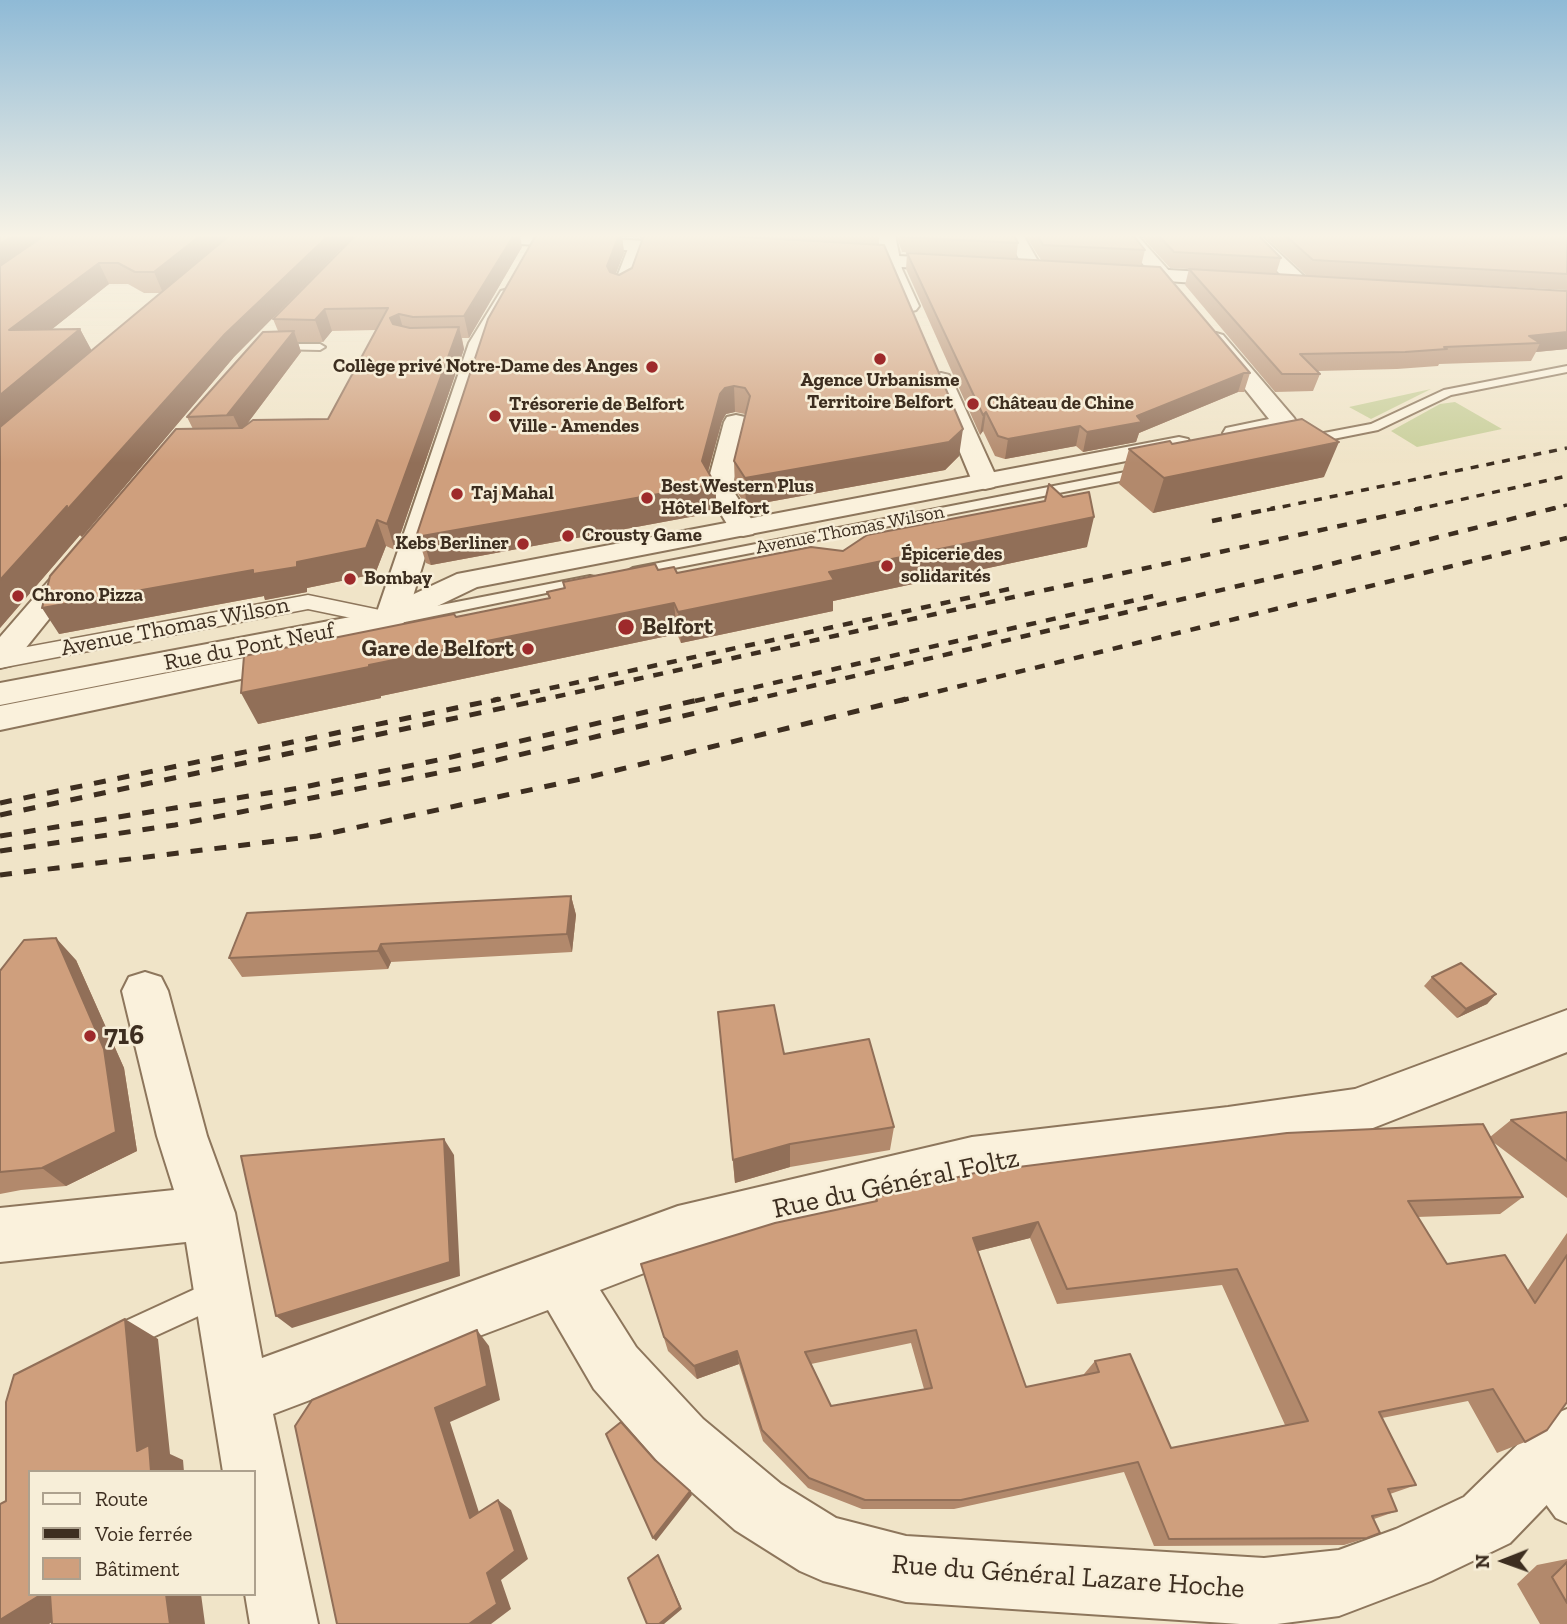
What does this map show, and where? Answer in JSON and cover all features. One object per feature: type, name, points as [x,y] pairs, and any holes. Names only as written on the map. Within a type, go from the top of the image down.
[{"type":"street","points":[[390,620],[473,344],[495,311]]},
{"type":"street","points":[[912,311],[917,323]]},
{"type":"street","points":[[1198,318],[1284,434]]},
{"type":"street","points":[[256,352],[280,328]]},
{"type":"street","points":[[933,361],[985,481]]},
{"type":"street","points":[[736,422],[719,489],[743,528]]},
{"type":"street","name":"Avenue Thomas Wilson","points":[[0,659],[309,601],[390,620],[468,580],[985,481],[1284,434]]},
{"type":"street","points":[[0,659],[88,553]]},
{"type":"street","name":"Rue du Pont Neuf","points":[[0,694],[390,620]]},
{"type":"street","name":"Rue du Pont Neuf","points":[[0,718],[309,654],[390,620]]},
{"type":"street","points":[[145,991],[182,1136],[208,1213],[254,1470]]},
{"type":"street","name":"Rue du Général Foltz","points":[[239,1395],[303,1374],[678,1233],[972,1162],[1228,1131],[1355,1112],[1463,1073],[1567,1031]]},
{"type":"street","points":[[0,1235],[208,1213]]},
{"type":"street","name":"Rue du Général Lazare Hoche","points":[[560,1278],[615,1368],[681,1441],[758,1507],[823,1548],[906,1569],[1264,1591],[1339,1583],[1408,1558],[1487,1520],[1558,1472]]},
{"type":"street","points":[[256,1482],[284,1624]]},
{"type":"lane","points":[[256,352],[320,347]]},
{"type":"lane","name":"Avenue Thomas Wilson","points":[[1284,434],[1311,440],[1374,427],[1448,392],[1567,369]]},
{"type":"lane","name":"Avenue Thomas Wilson","points":[[390,620],[1163,468]]},
{"type":"lane","points":[[89,1353],[220,1292]]},
{"type":"green space","points":[[1431,389],[1371,419],[1349,407]]},
{"type":"green space","points":[[1455,402],[1502,429],[1417,447],[1391,431],[1440,404]]},
{"type":"building","points":[[0,311],[35,311],[9,330],[80,329],[0,395]]},
{"type":"building","points":[[139,311],[249,311],[225,334],[66,511],[67,506],[0,580],[0,427]]},
{"type":"building","points":[[281,311],[323,311],[315,320],[273,319]]},
{"type":"building","points":[[386,311],[467,311],[464,316],[413,317],[399,314],[390,318],[393,324],[410,328],[459,327],[387,524],[377,520],[366,548],[297,562],[297,567],[253,574],[253,570],[42,608],[50,576],[176,429],[242,428],[253,420],[328,419]]},
{"type":"building","points":[[493,311],[912,311],[963,429],[949,442],[745,478],[734,461],[750,396],[745,388],[734,386],[725,388],[720,394],[702,461],[715,484],[422,536],[417,534]]},
{"type":"building","points":[[934,311],[1197,311],[1250,373],[1244,373],[1137,416],[1142,422],[1087,432],[1080,426],[1008,439],[998,436],[986,412],[983,415]]},
{"type":"building","points":[[1226,311],[1567,311],[1567,332],[1529,336],[1540,343],[1444,347],[1447,349],[1405,352],[1300,354],[1320,374],[1282,374]]},
{"type":"building","points":[[294,331],[227,415],[233,415],[187,417],[263,332]]},
{"type":"building","points":[[1302,419],[1339,442],[1164,478],[1129,449],[1170,441],[1172,444]]},
{"type":"building","points":[[1049,484],[1063,497],[1089,492],[1094,517],[829,572],[834,580],[678,612],[674,603],[241,693],[244,656],[438,617],[454,614],[456,617],[550,598],[547,592],[565,588],[563,582],[655,564],[658,570],[674,567],[677,573],[811,547],[843,551],[867,535],[1045,501]]},
{"type":"building","points":[[571,896],[567,934],[381,944],[378,951],[229,958],[247,913]]},
{"type":"building","points":[[56,938],[104,1049],[116,1132],[42,1168],[0,1172],[0,971],[24,940]]},
{"type":"building","points":[[1461,963],[1496,994],[1466,1009],[1432,977]]},
{"type":"building","points":[[774,1005],[784,1054],[869,1039],[894,1127],[790,1144],[733,1160],[718,1012]]},
{"type":"building","points":[[1567,1112],[1567,1161],[1511,1120]]},
{"type":"building","points":[[1483,1124],[1523,1197],[1408,1201],[1447,1264],[1505,1255],[1535,1303],[1567,1255],[1567,1402],[1547,1430],[1525,1442],[1493,1389],[1379,1412],[1416,1485],[1388,1489],[1397,1511],[1372,1516],[1380,1533],[1367,1538],[1169,1539],[1138,1462],[961,1500],[865,1500],[809,1478],[762,1430],[737,1351],[694,1366],[664,1337],[641,1264],[775,1223],[877,1201],[876,1197],[979,1172],[1287,1133]],"holes":[[[1038,1222],[1067,1289],[1237,1269],[1308,1421],[1171,1448],[1130,1354],[1095,1361],[1099,1372],[1026,1387],[973,1238]],[[916,1330],[932,1388],[831,1406],[805,1352]]]},
{"type":"building","points":[[444,1139],[450,1262],[276,1316],[241,1156]]},
{"type":"building","points":[[125,1319],[137,1451],[149,1445],[151,1470],[28,1470],[28,1596],[39,1596],[0,1620],[0,1504],[6,1501],[6,1402],[14,1375]]},
{"type":"building","points":[[477,1330],[487,1386],[435,1408],[470,1518],[498,1500],[515,1551],[487,1573],[497,1604],[469,1624],[337,1624],[295,1426],[312,1400]]},
{"type":"building","points":[[621,1422],[655,1460],[690,1491],[653,1538],[606,1434]]},
{"type":"building","points":[[658,1555],[680,1607],[659,1624],[647,1624],[628,1578]]},
{"type":"building","points":[[1567,1562],[1567,1603],[1552,1577]]},
{"type":"building","points":[[50,1596],[166,1596],[170,1624],[52,1624]]},
{"type":"railway","points":[[1267,510],[1567,448]]},
{"type":"railway","points":[[1414,510],[1567,476]]},
{"type":"railway","points":[[1548,510],[1567,505]]},
{"type":"railway","points":[[1212,521],[1275,508]]},
{"type":"railway","points":[[536,701],[1422,508]]},
{"type":"railway","points":[[748,701],[1315,568],[1555,508]]},
{"type":"railway","points":[[899,701],[1567,538]]},
{"type":"railway","points":[[491,701],[1009,589]]},
{"type":"railway","points":[[695,701],[1162,594]]},
{"type":"railway","points":[[0,803],[499,699]]},
{"type":"railway","points":[[0,815],[545,699]]},
{"type":"railway","points":[[0,836],[299,788],[443,759],[702,699]]},
{"type":"railway","points":[[0,851],[175,825],[468,767],[755,699]]},
{"type":"railway","points":[[0,875],[317,836],[585,778],[906,699]]},
{"type":"place","name":"Agence Urbanisme Territoire Belfort","points":[[880,359]]},
{"type":"place","name":"Collège privé Notre-Dame des Anges","points":[[652,367]]},
{"type":"place","name":"Château de Chine","points":[[973,404]]},
{"type":"place","name":"Trésorerie de Belfort Ville - Amendes","points":[[495,416]]},
{"type":"place","name":"Taj Mahal","points":[[457,494]]},
{"type":"place","name":"Best Western Plus Hôtel Belfort","points":[[647,498]]},
{"type":"place","name":"Crousty Game","points":[[568,536]]},
{"type":"place","name":"Kebs Berliner","points":[[523,544]]},
{"type":"place","name":"Épicerie des solidarités","points":[[887,566]]},
{"type":"place","name":"Bombay","points":[[350,579]]},
{"type":"place","name":"Chrono Pizza","points":[[18,596]]},
{"type":"place","name":"Belfort","points":[[626,627]]},
{"type":"place","name":"Gare de Belfort","points":[[528,649]]},
{"type":"place","name":"716","points":[[90,1036]]}]
